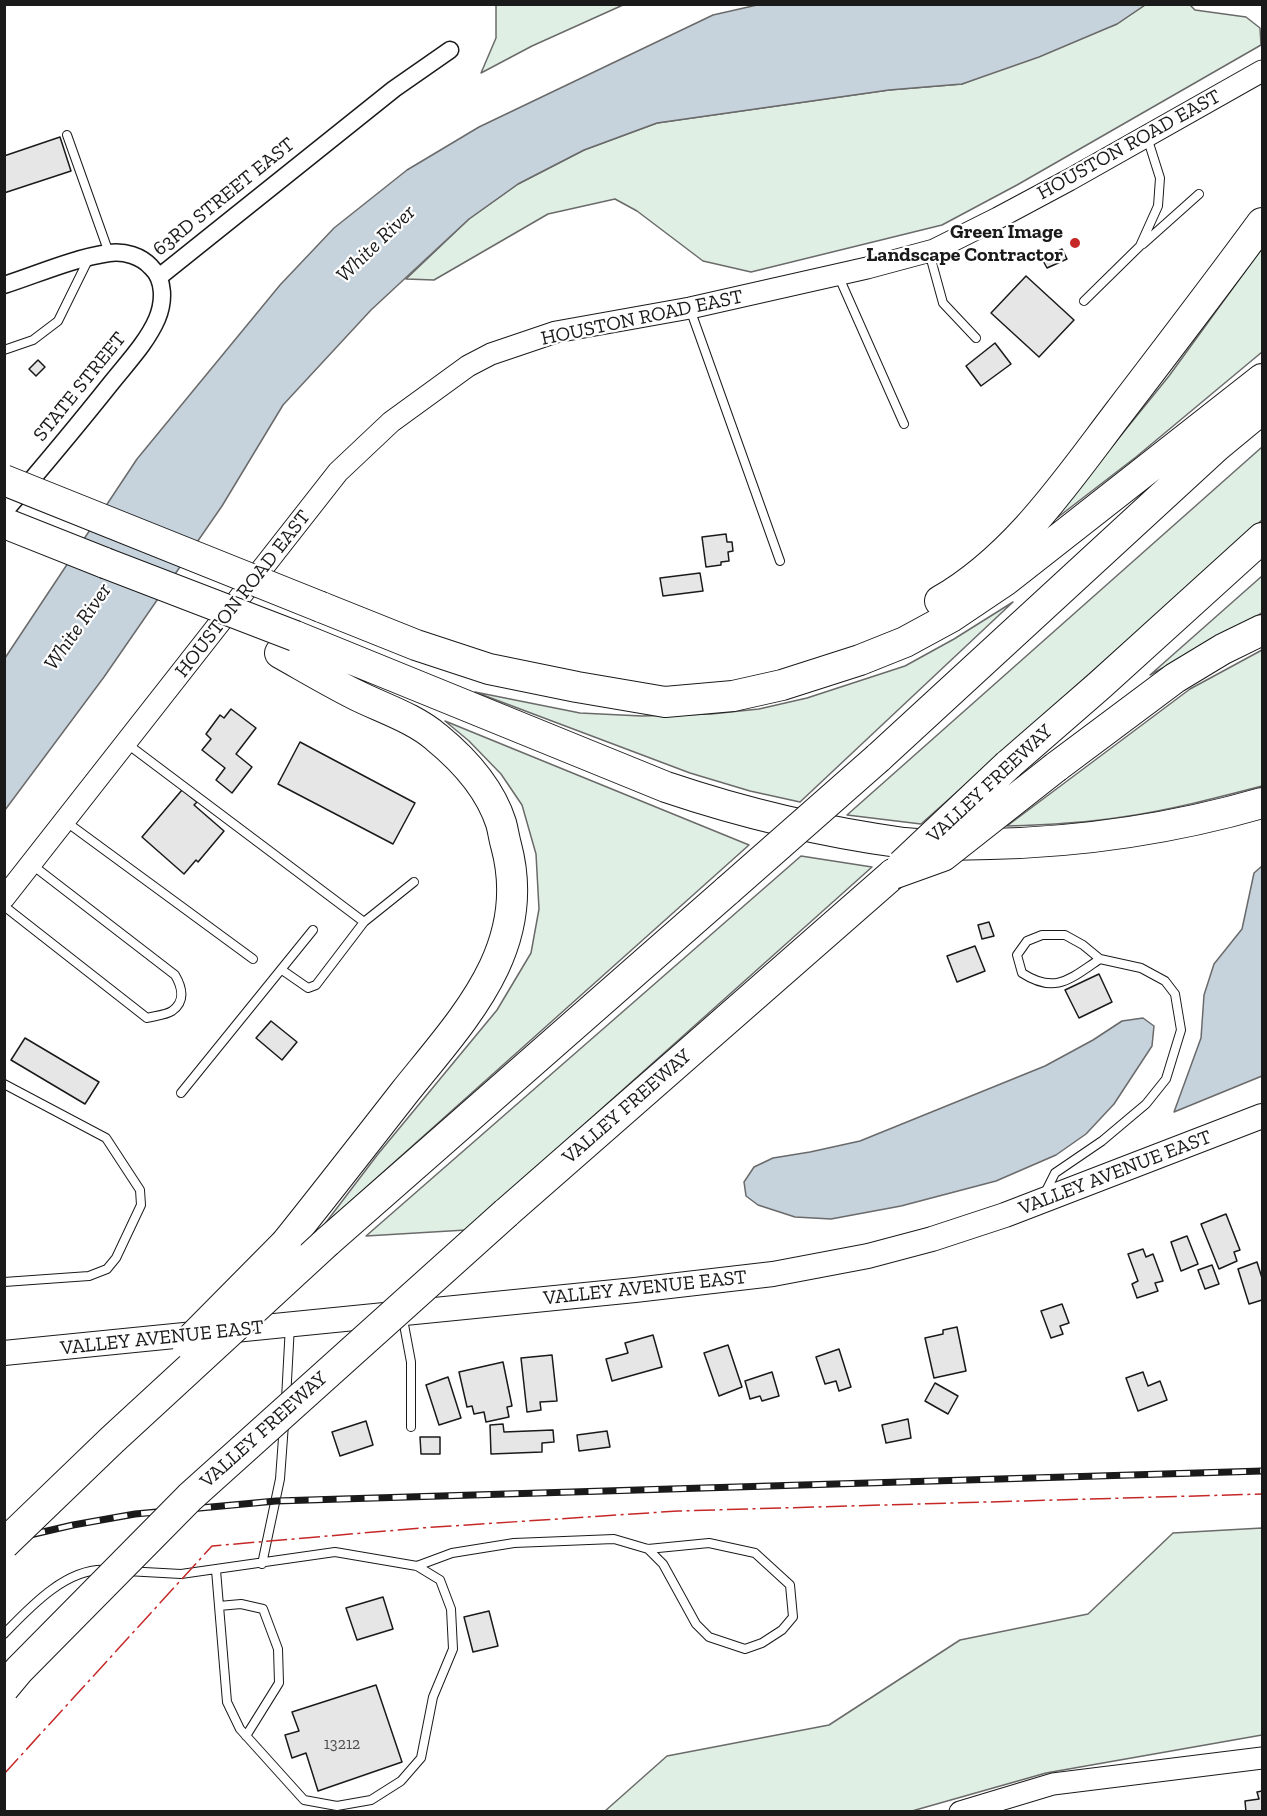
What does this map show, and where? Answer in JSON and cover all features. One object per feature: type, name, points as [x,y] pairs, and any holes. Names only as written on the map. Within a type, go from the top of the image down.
[{"type":"highway","points":[[578,687],[622,683],[663,687],[779,668],[854,643],[898,624],[951,594],[985,568],[1040,514],[1263,223]]},
{"type":"highway","points":[[4,480],[416,645],[489,669],[665,702],[733,696],[782,685],[860,660],[905,642],[951,617],[1006,580],[1263,379]]},
{"type":"highway","points":[[4,1544],[120,1432],[327,1242],[878,758],[1216,447],[1263,409]]},
{"type":"highway","points":[[4,523],[105,563],[193,612],[287,644],[666,787],[720,805],[833,831],[906,843],[966,845],[1065,841],[1179,825],[1263,802]]},
{"type":"highway","name":"VALLEY FREEWAY","points":[[4,1688],[19,1670],[190,1497],[506,1213],[893,874],[1008,765],[1263,538]]},
{"type":"highway","points":[[893,874],[943,856],[1056,767],[1175,678],[1223,649],[1263,630]]},
{"type":"highway","points":[[4,1530],[83,1441],[209,1322],[286,1243],[472,1009],[501,955],[513,902],[511,862],[501,822],[479,782],[463,762],[436,736],[413,722],[353,694],[287,644]]},
{"type":"main road","name":"VALLEY AVENUE EAST","points":[[4,1353],[402,1314],[773,1274],[868,1256],[932,1239],[1261,1121]]},
{"type":"street","name":"63RD STREET EAST","points":[[4,285],[89,257],[109,254],[133,255],[147,263],[159,277],[394,89],[450,50]]},
{"type":"street","name":"HOUSTON ROAD EAST","points":[[4,898],[338,472],[391,422],[439,387],[491,354],[556,332],[690,309],[929,252],[998,218],[1263,71]]},
{"type":"street","name":"STATE STREET","points":[[4,512],[77,427],[149,335],[161,305],[162,291],[159,277]]},
{"type":"street","points":[[960,1812],[1053,1784],[1263,1758]]},
{"type":"lane","points":[[67,135],[109,254]]},
{"type":"lane","points":[[1140,246],[1158,206],[1160,178],[1146,136]]},
{"type":"lane","points":[[1084,300],[1199,194]]},
{"type":"lane","points":[[929,252],[943,303],[976,338]]},
{"type":"lane","points":[[4,350],[33,340],[58,321],[89,257]]},
{"type":"lane","points":[[838,274],[904,424]]},
{"type":"lane","points":[[690,309],[780,561]]},
{"type":"lane","points":[[125,743],[364,922]]},
{"type":"lane","points":[[65,820],[253,958]]},
{"type":"lane","points":[[4,906],[147,1018],[172,1011],[180,999],[182,987],[175,975],[31,864]]},
{"type":"lane","points":[[282,970],[308,988],[316,985],[364,922],[414,882]]},
{"type":"lane","points":[[181,1093],[313,930]]},
{"type":"lane","points":[[1041,1201],[1055,1173],[1102,1141],[1146,1104],[1166,1078],[1181,1030],[1175,994],[1165,981],[1141,968],[1100,959],[1083,945],[1065,935],[1042,934],[1028,942],[1017,955],[1022,973],[1037,982],[1055,984],[1071,978],[1100,959]]},
{"type":"lane","points":[[4,1084],[106,1138],[140,1190],[141,1205],[116,1258],[107,1269],[89,1276],[4,1282]]},
{"type":"lane","points":[[402,1314],[411,1362],[411,1427]]},
{"type":"lane","points":[[262,1564],[280,1479],[290,1325]]},
{"type":"lane","points":[[417,1566],[452,1553],[513,1543],[614,1539],[648,1549],[709,1543],[755,1553],[790,1585],[793,1617],[782,1630],[762,1643],[745,1649],[709,1637],[696,1624],[663,1564],[648,1549]]},
{"type":"lane","points":[[4,1634],[27,1611],[68,1579],[98,1569],[182,1574],[335,1552],[417,1566],[440,1580],[451,1609],[453,1649],[433,1697],[421,1758],[401,1781],[371,1800],[337,1806],[304,1800],[246,1736],[240,1729],[227,1702],[216,1570]]},
{"type":"lane","points":[[219,1606],[240,1604],[263,1609],[278,1649],[279,1683],[246,1736]]},
{"type":"green space","points":[[496,4],[623,5],[532,46],[481,73],[496,38]]},
{"type":"green space","points":[[1145,5],[1190,5],[1195,10],[1246,17],[1260,28],[1261,45],[1017,185],[942,225],[751,272],[703,261],[637,211],[615,199],[548,214],[434,280],[406,279],[469,219],[518,184],[584,150],[657,123],[889,90],[962,84],[1117,24]]},
{"type":"green space","points":[[1262,248],[1262,352],[1136,457],[1049,524],[1169,376]]},
{"type":"green space","points":[[1262,447],[1262,520],[921,824],[847,815]]},
{"type":"green space","points":[[1262,576],[1262,613],[1150,675]]},
{"type":"green space","points":[[1013,602],[800,802],[750,791],[690,773],[475,692],[580,713],[642,716],[711,714],[759,709],[807,698],[905,666]]},
{"type":"green space","points":[[1262,650],[1262,786],[1122,817],[1007,826],[1190,689]]},
{"type":"green space","points":[[445,721],[749,845],[324,1225],[378,1154],[497,1010],[531,953],[539,909],[536,854],[522,805],[501,774],[469,741]]},
{"type":"green space","points":[[801,856],[872,867],[466,1230],[366,1236]]},
{"type":"green space","points":[[1262,1528],[1262,1735],[1046,1773],[912,1811],[605,1811],[667,1756],[829,1725],[960,1640],[1088,1614],[1173,1533]]},
{"type":"water","name":"White River","points":[[757,5],[1145,5],[1117,24],[1039,57],[962,84],[889,90],[657,123],[584,150],[518,184],[469,219],[371,310],[283,405],[222,506],[104,677],[5,810],[5,658],[137,459],[280,285],[334,228],[407,170],[479,127],[713,15]]},
{"type":"water","points":[[1262,866],[1262,1076],[1174,1112],[1201,1038],[1204,995],[1214,964],[1242,929],[1254,873]]},
{"type":"water","points":[[1143,1018],[1154,1026],[1152,1046],[1114,1104],[1086,1134],[1056,1155],[996,1181],[901,1206],[831,1219],[795,1217],[758,1205],[746,1196],[744,1182],[754,1167],[773,1158],[860,1141],[1045,1066],[1122,1021]]},
{"type":"building","points":[[60,137],[71,171],[4,193],[4,156]]},
{"type":"building","points":[[1062,249],[1067,259],[1047,268],[1042,259]]},
{"type":"building","points":[[1026,276],[1074,320],[1039,357],[991,313]]},
{"type":"building","points":[[995,343],[1011,364],[981,386],[966,366]]},
{"type":"building","points":[[38,360],[45,367],[36,376],[29,369]]},
{"type":"building","points":[[726,534],[727,542],[732,542],[733,551],[728,552],[729,561],[721,562],[721,565],[706,567],[702,537]]},
{"type":"building","points":[[700,573],[703,591],[663,596],[660,578]]},
{"type":"building","points":[[231,709],[256,728],[236,754],[252,767],[232,793],[216,780],[225,768],[202,750],[211,739],[206,734],[220,715],[224,718]]},
{"type":"building","points":[[300,742],[415,803],[393,844],[278,784]]},
{"type":"building","points":[[182,790],[197,802],[194,805],[224,831],[198,862],[196,860],[184,874],[142,837]]},
{"type":"building","points":[[989,922],[994,936],[982,939],[978,925]]},
{"type":"building","points":[[975,946],[985,971],[957,982],[947,956]]},
{"type":"building","points":[[1099,974],[1112,1002],[1079,1018],[1065,990]]},
{"type":"building","points":[[271,1021],[297,1042],[282,1060],[256,1038]]},
{"type":"building","points":[[25,1038],[99,1082],[85,1104],[11,1060]]},
{"type":"building","points":[[1226,1214],[1240,1250],[1234,1252],[1237,1261],[1219,1269],[1201,1224]]},
{"type":"building","points":[[1187,1236],[1198,1264],[1181,1271],[1171,1242]]},
{"type":"building","points":[[1143,1249],[1146,1257],[1153,1254],[1163,1281],[1155,1283],[1158,1291],[1137,1298],[1132,1284],[1138,1281],[1128,1254]]},
{"type":"building","points":[[1257,1262],[1262,1278],[1262,1300],[1249,1304],[1238,1269]]},
{"type":"building","points":[[1212,1265],[1219,1284],[1205,1289],[1198,1270]]},
{"type":"building","points":[[1062,1304],[1069,1323],[1060,1326],[1063,1334],[1051,1338],[1041,1311]]},
{"type":"building","points":[[957,1327],[966,1371],[934,1378],[925,1338],[943,1334],[943,1330]]},
{"type":"building","points":[[653,1335],[662,1367],[612,1381],[606,1359],[628,1353],[625,1343]]},
{"type":"building","points":[[728,1345],[742,1387],[719,1396],[704,1353]]},
{"type":"building","points":[[839,1349],[851,1387],[839,1391],[836,1381],[825,1384],[816,1357]]},
{"type":"building","points":[[552,1355],[557,1401],[540,1402],[541,1410],[527,1412],[521,1358]]},
{"type":"building","points":[[503,1362],[512,1406],[507,1407],[509,1417],[486,1422],[484,1412],[474,1414],[472,1406],[467,1407],[459,1372]]},
{"type":"building","points":[[772,1372],[779,1396],[762,1401],[760,1396],[750,1399],[745,1381]]},
{"type":"building","points":[[1143,1372],[1148,1386],[1160,1381],[1167,1400],[1138,1411],[1126,1378]]},
{"type":"building","points":[[448,1377],[461,1418],[439,1425],[426,1385]]},
{"type":"building","points":[[935,1383],[958,1396],[948,1414],[925,1401]]},
{"type":"building","points":[[908,1419],[911,1438],[886,1443],[882,1425]]},
{"type":"building","points":[[366,1421],[373,1445],[340,1456],[332,1432]]},
{"type":"building","points":[[503,1424],[504,1432],[553,1430],[554,1442],[542,1443],[542,1452],[491,1454],[490,1425]]},
{"type":"building","points":[[607,1431],[610,1447],[579,1451],[577,1435]]},
{"type":"building","points":[[420,1437],[440,1437],[440,1454],[421,1454]]},
{"type":"building","points":[[383,1597],[393,1629],[357,1640],[346,1608]]},
{"type":"building","points":[[489,1611],[498,1646],[473,1652],[464,1617]]},
{"type":"building","points":[[376,1685],[402,1762],[318,1791],[306,1753],[292,1758],[285,1735],[299,1731],[292,1712]]},
{"type":"building","points":[[1262,1791],[1262,1812],[1246,1812],[1245,1801],[1259,1799],[1257,1792]]},
{"type":"railway","points":[[4,1541],[135,1514],[276,1501],[1262,1471]]},
{"type":"power","points":[[4,1774],[212,1546],[421,1528],[678,1511],[1262,1494]]},
{"type":"place","name":"Green Image Landscape Contractor","points":[[1075,243]]}]
